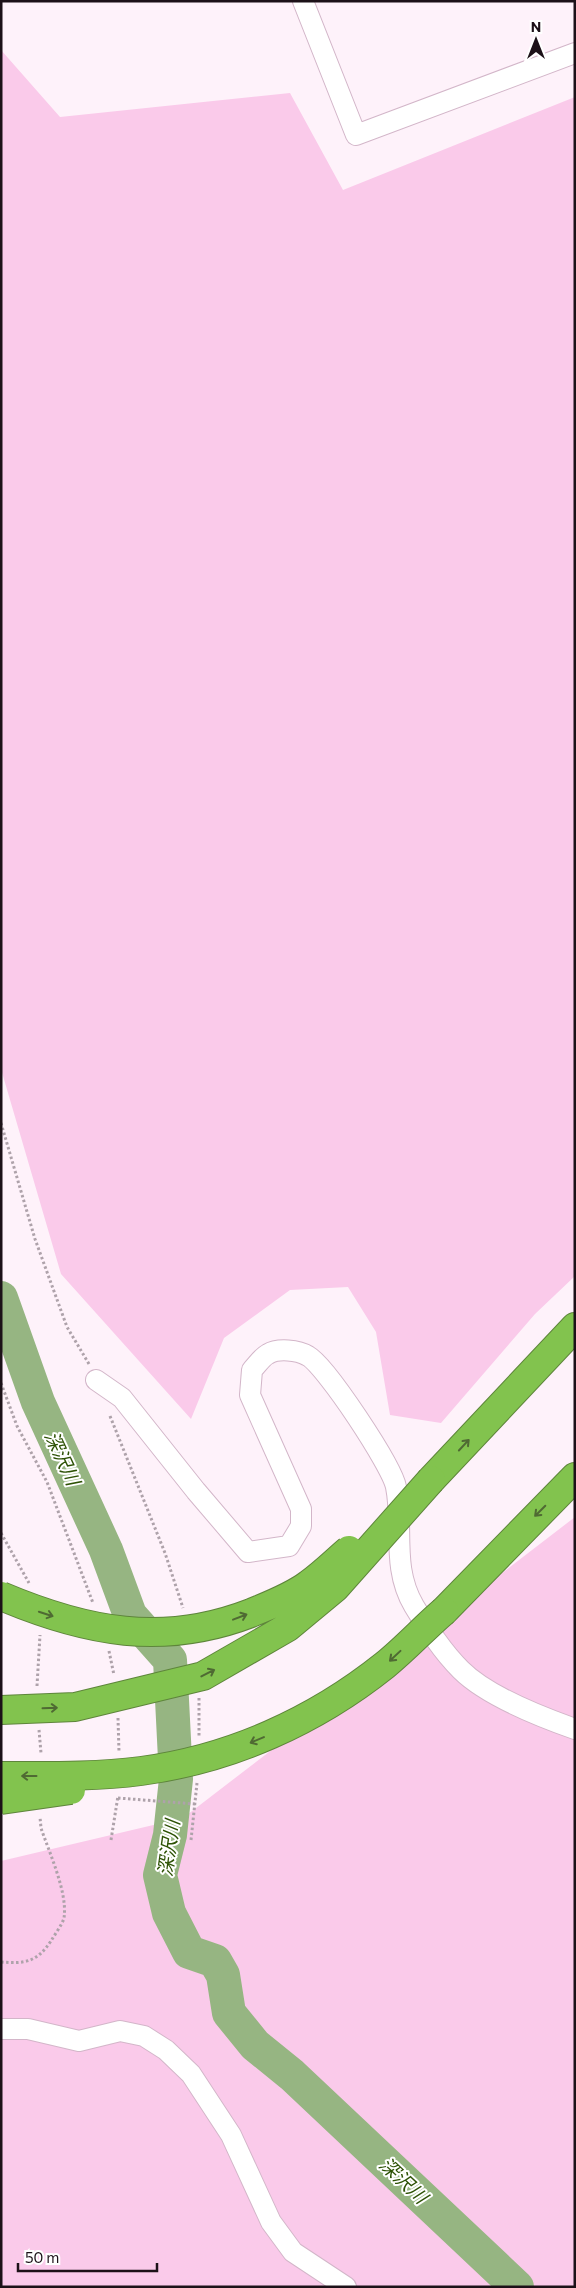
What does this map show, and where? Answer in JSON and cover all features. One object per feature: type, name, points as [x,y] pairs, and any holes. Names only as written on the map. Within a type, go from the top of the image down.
[{"type":"highway","points":[[1,1710],[75,1707],[203,1676],[288,1626],[335,1588],[431,1480],[575,1327]]},
{"type":"highway","points":[[1,1800],[139,1779],[237,1749],[284,1729],[331,1704],[386,1664],[444,1610],[575,1477]]},
{"type":"highway","points":[[1,1596],[70,1622],[102,1629],[144,1632],[182,1631],[226,1622],[270,1606],[308,1585],[431,1480]]},
{"type":"highway","points":[[1,1776],[77,1776],[141,1771],[194,1761]]},
{"type":"street","points":[[302,1],[356,135],[575,53]]},
{"type":"street","points":[[96,1380],[122,1398],[196,1491],[248,1552],[289,1546],[302,1526],[301,1509],[250,1395],[252,1370],[268,1354],[289,1350],[309,1356],[331,1380],[384,1459],[396,1487],[402,1577],[413,1604],[439,1645],[463,1671],[490,1691],[548,1720],[575,1729]]},
{"type":"street","points":[[1,2029],[28,2029],[79,2041],[120,2031],[144,2036],[166,2050],[191,2074],[231,2135],[271,2222],[293,2252],[346,2287]]},
{"type":"path","points":[[1,1122],[35,1239],[67,1327],[85,1354],[96,1380]]},
{"type":"path","points":[[108,1411],[165,1553],[184,1612]]},
{"type":"path","points":[[191,1840],[194,1804],[194,1761],[201,1710],[198,1692]]},
{"type":"path","points":[[118,1798],[194,1804]]},
{"type":"shaded area","points":[[1,50],[60,117],[290,93],[343,190],[575,97],[575,1276],[535,1314],[441,1423],[390,1415],[376,1332],[348,1287],[290,1290],[224,1338],[191,1419],[61,1274],[1,1069]]},
{"type":"shaded area","points":[[575,1517],[575,2287],[1,2287],[1,1861],[183,1818]]},
{"type":"waterway","name":"深沢川","points":[[1,1298],[38,1402],[106,1550],[130,1615],[170,1660],[176,1779],[170,1835],[160,1875],[169,1913],[189,1952],[215,1961],[223,1975],[229,2013],[255,2045],[292,2075],[517,2287]]}]
